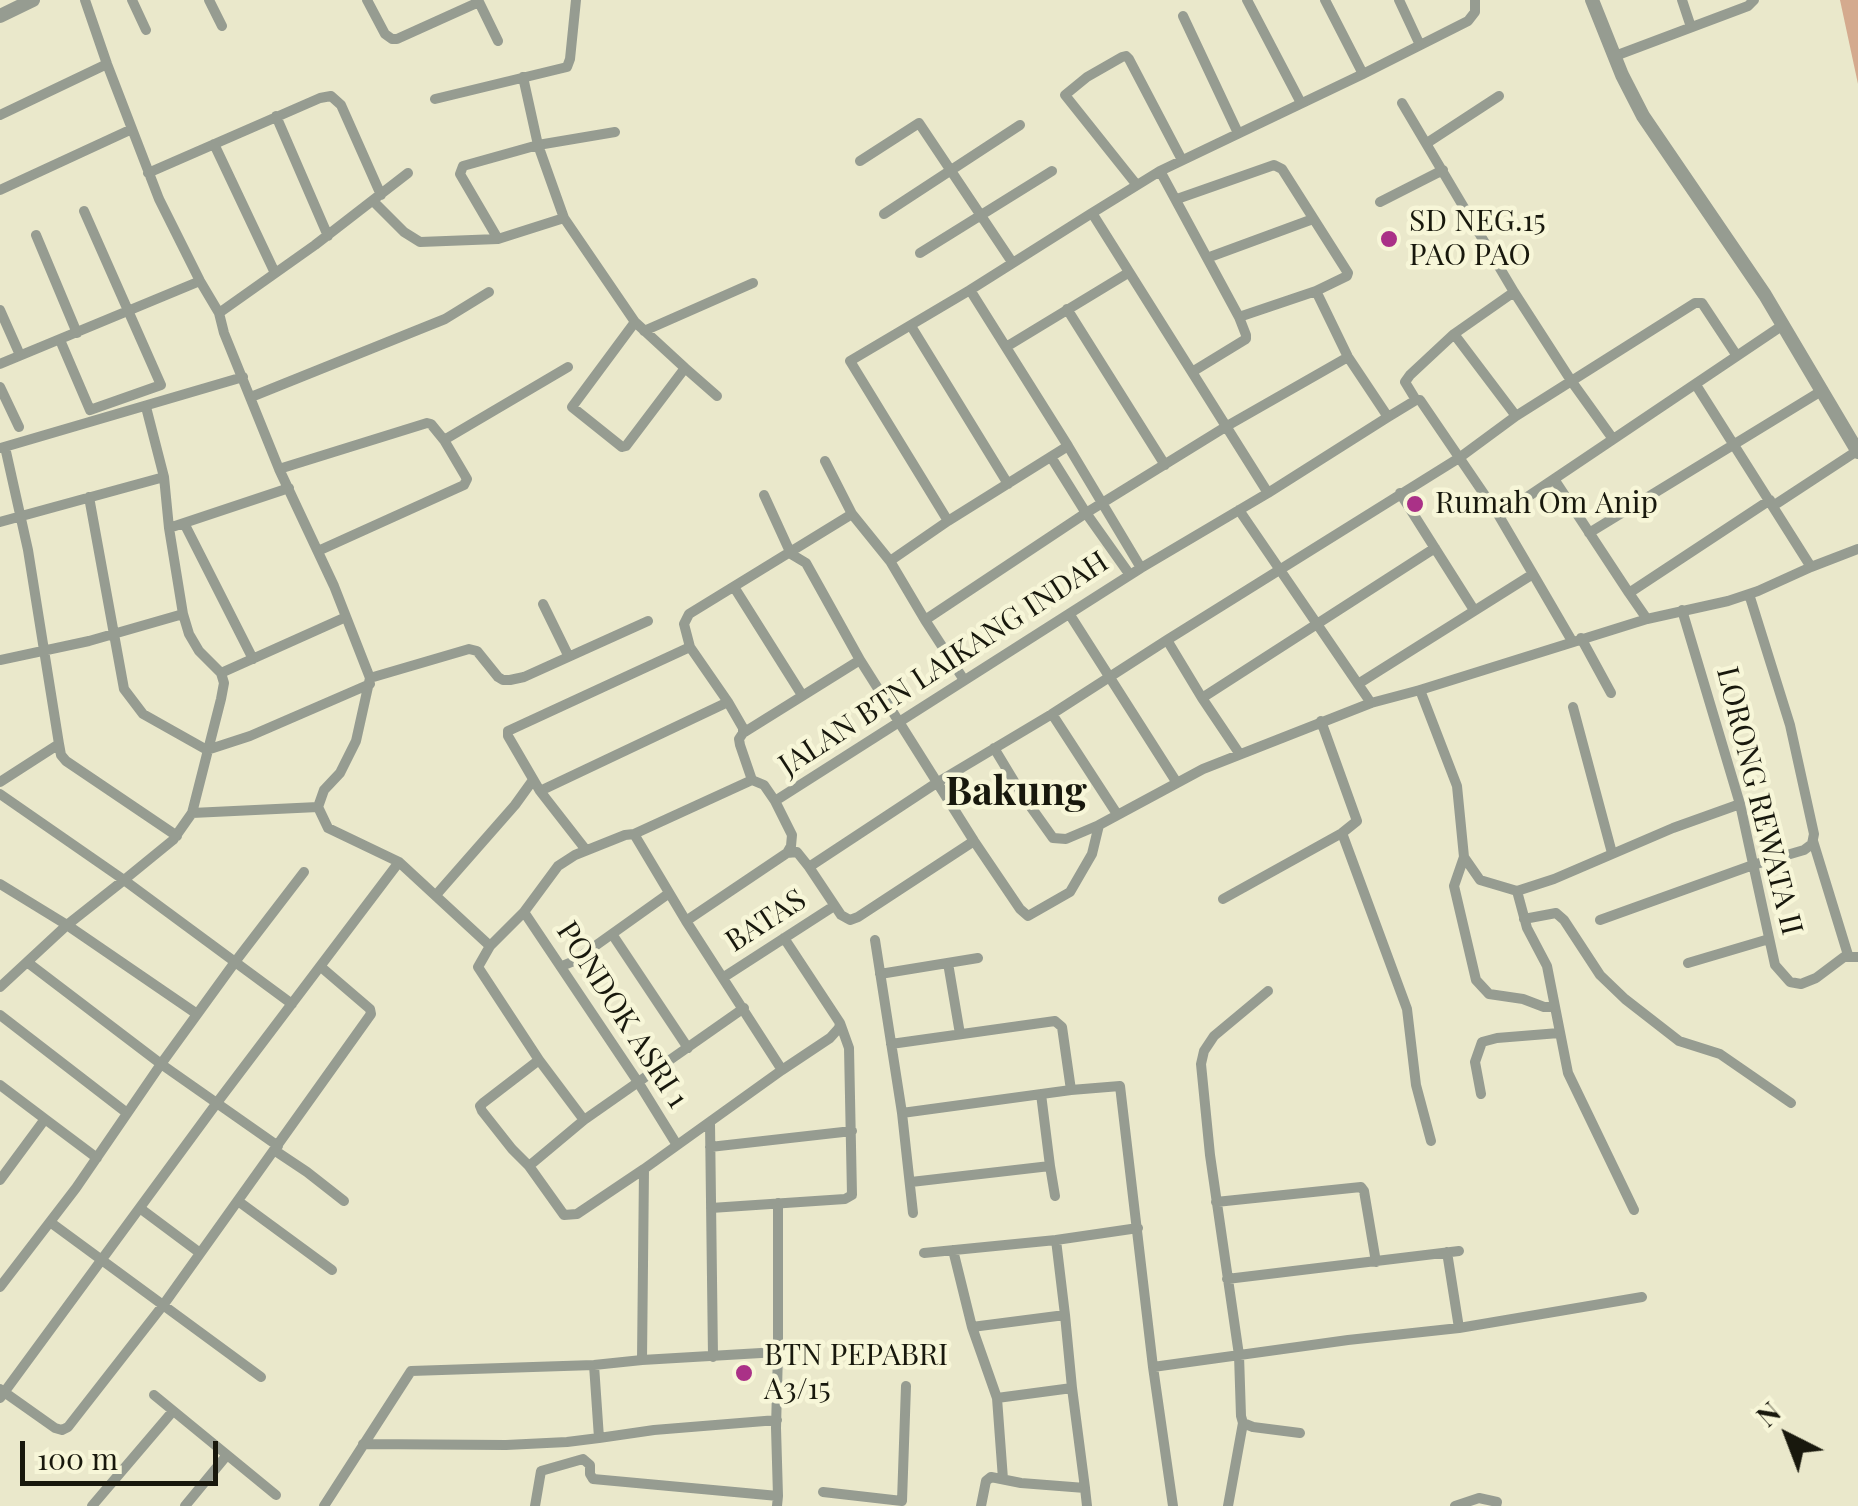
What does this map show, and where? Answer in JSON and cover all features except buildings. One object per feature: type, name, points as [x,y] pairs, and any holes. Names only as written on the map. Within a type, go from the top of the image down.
[{"type":"street","points":[[0,15],[33,0]]},
{"type":"street","points":[[85,0],[159,199],[219,313],[370,681],[349,759],[324,790],[318,807],[323,821],[334,833],[399,862],[490,946]]},
{"type":"street","points":[[132,0],[146,30]]},
{"type":"street","points":[[209,0],[222,26]]},
{"type":"street","points":[[367,0],[384,34],[392,39],[478,1],[498,41]]},
{"type":"street","points":[[435,99],[566,67],[576,0]]},
{"type":"street","points":[[1248,0],[1301,103]]},
{"type":"street","points":[[1325,0],[1363,74]]},
{"type":"street","points":[[1399,0],[1420,45]]},
{"type":"street","points":[[948,521],[850,361],[1136,184],[1474,16],[1476,0]]},
{"type":"street","points":[[1592,0],[1632,98],[1730,240],[1858,451],[1629,593]]},
{"type":"street","points":[[1682,0],[1691,27]]},
{"type":"street","points":[[1615,56],[1748,6],[1754,0]]},
{"type":"street","points":[[1183,16],[1238,133]]},
{"type":"street","points":[[1136,184],[1064,95],[1122,57],[1129,60],[1182,160]]},
{"type":"street","points":[[0,115],[106,64]]},
{"type":"street","points":[[523,77],[538,145],[564,218],[635,322],[717,396]]},
{"type":"street","points":[[148,172],[325,96],[335,98],[341,105],[377,198],[404,232],[420,242],[498,239],[564,218]]},
{"type":"street","points":[[1427,142],[1499,96]]},
{"type":"street","points":[[1402,103],[1514,292],[1613,439]]},
{"type":"street","points":[[276,116],[328,236]]},
{"type":"street","points":[[860,161],[920,123],[1012,262]]},
{"type":"street","points":[[884,214],[1020,125]]},
{"type":"street","points":[[0,190],[132,129]]},
{"type":"street","points":[[498,239],[460,171],[466,165],[538,145],[615,132]]},
{"type":"street","points":[[214,144],[275,273]]},
{"type":"street","points":[[1177,199],[1274,165],[1282,169],[1348,274],[1316,292],[1240,318]]},
{"type":"street","points":[[1380,202],[1444,170]]},
{"type":"street","points":[[920,253],[1052,171]]},
{"type":"street","points":[[1160,171],[1240,318],[1246,339],[1192,372]]},
{"type":"street","points":[[219,313],[328,236],[408,173]]},
{"type":"street","points":[[60,340],[90,410],[161,385],[84,211]]},
{"type":"street","points":[[1092,213],[1268,493]]},
{"type":"street","points":[[1207,258],[1313,219]]},
{"type":"street","points":[[36,235],[77,333]]},
{"type":"street","points":[[1006,347],[1128,273]]},
{"type":"street","points":[[0,364],[200,282]]},
{"type":"street","points":[[644,331],[753,283]]},
{"type":"street","points":[[970,290],[1141,568]]},
{"type":"street","points":[[251,397],[445,319],[489,292]]},
{"type":"street","points":[[1316,292],[1348,357],[1388,417]]},
{"type":"street","points":[[1514,292],[1454,334],[1406,382],[1611,692]]},
{"type":"street","points":[[809,867],[938,782],[1459,458],[1516,416],[1698,302],[1737,356]]},
{"type":"street","points":[[0,310],[20,355]]},
{"type":"street","points":[[1066,310],[1165,465]]},
{"type":"street","points":[[635,322],[573,404],[574,410],[618,445],[626,446],[685,368]]},
{"type":"street","points":[[1498,516],[1783,325]]},
{"type":"street","points":[[912,326],[1008,484]]},
{"type":"street","points":[[1454,334],[1516,416]]},
{"type":"street","points":[[924,620],[1086,513],[1348,357]]},
{"type":"street","points":[[444,440],[568,368]]},
{"type":"street","points":[[176,836],[61,755],[21,515],[2,448],[243,377]]},
{"type":"street","points":[[1696,385],[1811,567]]},
{"type":"street","points":[[0,387],[19,427]]},
{"type":"street","points":[[1589,533],[1824,390]]},
{"type":"street","name":"JALAN BTN LAIKANG INDAH","points":[[787,853],[792,835],[776,801],[1141,568],[1416,400]]},
{"type":"street","points":[[3,979],[176,836],[192,813],[221,700],[221,673],[198,651],[183,614],[164,478],[146,407]]},
{"type":"street","points":[[280,469],[427,423],[444,440],[467,479],[464,485],[318,551]]},
{"type":"street","points":[[890,560],[1068,446]]},
{"type":"street","points":[[1051,457],[1130,575]]},
{"type":"street","points":[[825,461],[852,514],[890,560],[964,680]]},
{"type":"street","points":[[0,522],[164,478]]},
{"type":"street","points":[[1554,479],[1646,619]]},
{"type":"street","points":[[169,528],[289,488]]},
{"type":"street","points":[[1400,494],[1474,610]]},
{"type":"street","points":[[764,495],[791,554],[806,563],[860,660],[974,841],[1028,916],[1070,892],[1092,854],[1099,826]]},
{"type":"street","points":[[89,498],[124,689],[144,714],[207,750],[250,736],[370,681],[469,649],[477,652],[498,677],[510,680],[648,621]]},
{"type":"street","points":[[1239,510],[1370,702]]},
{"type":"street","points":[[743,732],[728,702],[690,647],[685,619],[852,514]]},
{"type":"street","points":[[184,524],[253,659]]},
{"type":"street","points":[[1202,698],[1435,548]]},
{"type":"street","points":[[994,748],[1053,838],[1066,839],[1099,826],[1239,753],[1370,702],[1646,619],[1728,601],[1858,550]]},
{"type":"street","points":[[1358,684],[1533,574]]},
{"type":"street","points":[[734,587],[802,695]]},
{"type":"street","points":[[1750,594],[1790,724],[1814,841],[1853,956]]},
{"type":"street","points":[[543,604],[568,656]]},
{"type":"street","name":"LORONG REWATA II","points":[[1682,610],[1740,804],[1775,965],[1784,978],[1796,984],[1808,982],[1853,956]]},
{"type":"street","points":[[0,660],[183,614]]},
{"type":"street","points":[[1070,615],[1177,783]]},
{"type":"street","points":[[221,673],[346,617]]},
{"type":"street","points":[[1166,640],[1239,753]]},
{"type":"street","points":[[586,850],[540,791],[508,731],[690,647]]},
{"type":"street","points":[[752,780],[740,745],[743,732],[860,660]]},
{"type":"street","points":[[1420,690],[1456,786],[1464,857],[1454,886],[1476,980],[1489,994],[1555,1007]]},
{"type":"street","points":[[540,791],[728,702]]},
{"type":"street","points":[[1573,707],[1612,853]]},
{"type":"street","points":[[1052,714],[1118,814]]},
{"type":"street","points":[[1222,899],[1342,834],[1358,818],[1321,721]]},
{"type":"street","points":[[0,782],[58,744]]},
{"type":"street","points":[[436,895],[516,805],[533,780]]},
{"type":"street","points":[[584,1120],[478,967],[490,946],[524,912],[565,860],[625,834],[634,834],[752,780],[764,785],[776,801]]},
{"type":"street","points":[[0,794],[292,1004]]},
{"type":"street","points":[[1464,857],[1480,880],[1517,890],[1554,879],[1740,804]]},
{"type":"street","points":[[192,813],[318,807]]},
{"type":"street","points":[[634,834],[668,894],[782,1070]]},
{"type":"street","points":[[1342,834],[1408,1009],[1416,1085],[1432,1141]]},
{"type":"street","points":[[686,921],[793,851],[809,867],[841,915],[854,919],[974,841]]},
{"type":"street","points":[[1600,920],[1804,850],[1814,841]]},
{"type":"street","points":[[320,967],[371,1014],[164,1304],[62,1430],[1,1394],[216,1104],[399,862]]},
{"type":"street","points":[[0,1287],[304,872]]},
{"type":"street","points":[[0,884],[67,924],[197,1014]]},
{"type":"street","points":[[1517,890],[1524,919],[1547,966],[1572,1083],[1634,1210]]},
{"type":"street","points":[[562,966],[668,894]]},
{"type":"street","name":"BATAS","points":[[724,977],[834,906]]},
{"type":"street","name":"PONDOK ASRI 1","points":[[524,912],[677,1145]]},
{"type":"street","points":[[1524,919],[1556,914],[1600,975],[1635,1007],[1679,1041],[1720,1054],[1791,1102]]},
{"type":"street","points":[[612,934],[688,1048]]},
{"type":"street","points":[[711,1208],[852,1195],[849,1048],[840,1023],[784,938]]},
{"type":"street","points":[[1688,963],[1769,939]]},
{"type":"street","points":[[875,940],[902,1113],[912,1213]]},
{"type":"street","points":[[880,974],[978,958]]},
{"type":"street","points":[[27,962],[344,1202]]},
{"type":"street","points":[[948,963],[960,1034]]},
{"type":"street","points":[[1228,1506],[1243,1423],[1240,1355],[1216,1202],[1202,1059],[1214,1036],[1268,991]]},
{"type":"street","points":[[529,1166],[584,1120],[744,1008]]},
{"type":"street","points":[[0,1015],[127,1113]]},
{"type":"street","points":[[891,1044],[1055,1021],[1062,1027],[1072,1090]]},
{"type":"street","points":[[539,1060],[480,1106],[564,1215],[569,1216],[644,1169],[830,1038],[840,1023]]},
{"type":"street","points":[[1481,1094],[1475,1062],[1482,1042],[1559,1033]]},
{"type":"street","points":[[0,1085],[97,1158]]},
{"type":"street","points":[[902,1113],[1120,1086],[1172,1506]]},
{"type":"street","points":[[1041,1094],[1055,1196]]},
{"type":"street","points":[[0,1180],[45,1118]]},
{"type":"street","points":[[710,1123],[712,1356]]},
{"type":"street","points":[[710,1147],[852,1130]]},
{"type":"street","points":[[911,1182],[1050,1166]]},
{"type":"street","points":[[642,1360],[644,1169]]},
{"type":"street","points":[[1216,1202],[1361,1187],[1376,1262]]},
{"type":"street","points":[[238,1200],[332,1270]]},
{"type":"street","points":[[535,1506],[541,1471],[584,1459],[593,1478],[778,1501],[778,1203]]},
{"type":"street","points":[[141,1209],[200,1253]]},
{"type":"street","points":[[50,1222],[261,1378]]},
{"type":"street","points":[[924,1253],[1138,1228]]},
{"type":"street","points":[[1056,1240],[1087,1506]]},
{"type":"street","points":[[953,1250],[972,1327],[996,1398],[1003,1478]]},
{"type":"street","points":[[1227,1280],[1453,1251],[1459,1328]]},
{"type":"street","points":[[1153,1367],[1459,1328],[1642,1297]]},
{"type":"street","points":[[972,1327],[1065,1314]]},
{"type":"street","points":[[324,1506],[411,1371],[778,1352]]},
{"type":"street","points":[[594,1364],[598,1438]]},
{"type":"street","points":[[823,1492],[902,1504],[906,1386]]},
{"type":"street","points":[[996,1398],[1072,1388]]},
{"type":"street","points":[[154,1396],[276,1495]]},
{"type":"street","points":[[92,1506],[173,1411]]},
{"type":"street","points":[[362,1444],[555,1443],[777,1420]]},
{"type":"street","points":[[1243,1423],[1300,1432]]},
{"type":"street","points":[[185,1506],[227,1456]]},
{"type":"street","points":[[982,1506],[988,1478],[1086,1488]]},
{"type":"street","points":[[1455,1506],[1475,1498],[1509,1506]]},
{"type":"shaded area","points":[[1840,0],[1858,0],[1858,84]]},
{"type":"place","name":"SD NEG.15 PAO PAO","points":[[1389,239]]},
{"type":"place","name":"Rumah Om Anip","points":[[1415,504]]},
{"type":"place","name":"BTN PEPABRI A3/15","points":[[744,1373]]},
{"type":"district","name":"Bakung","points":[[1016,793]]}]
